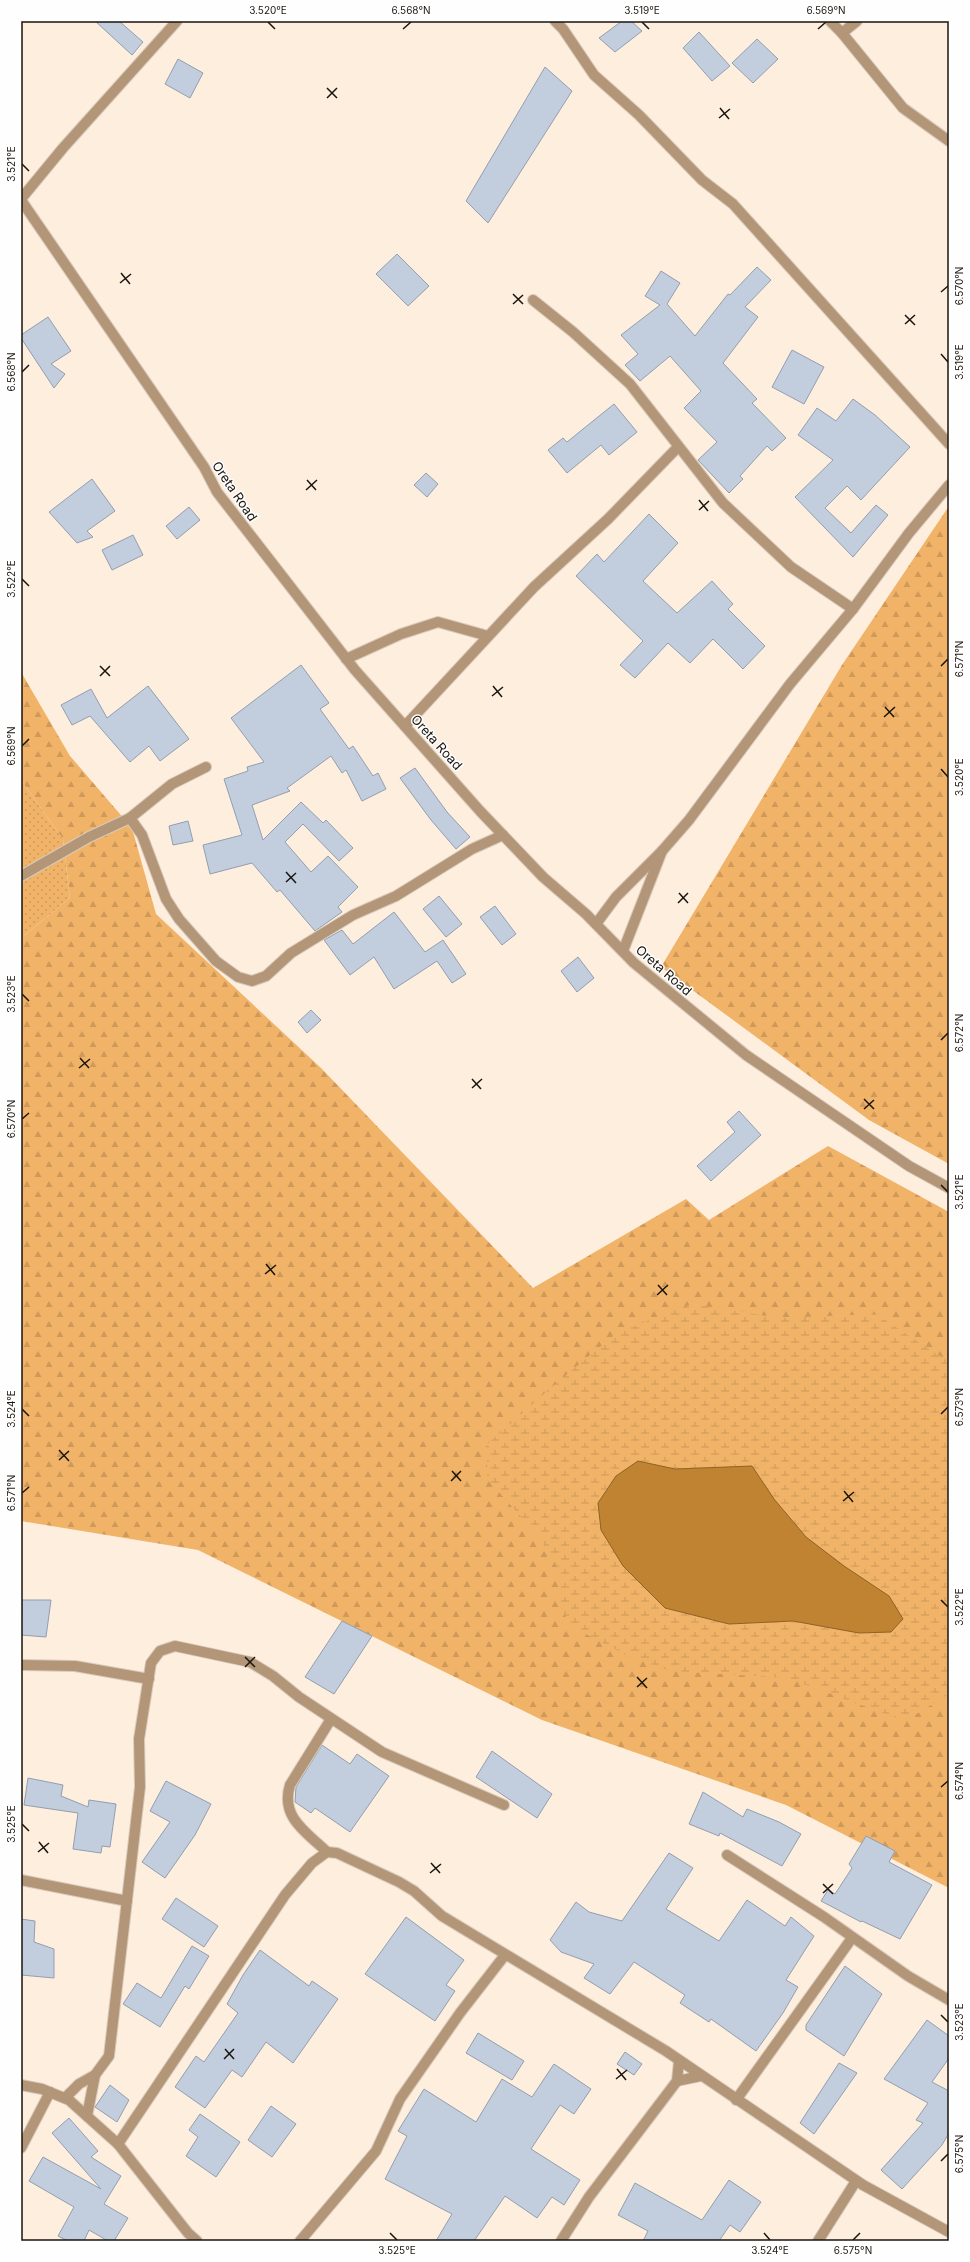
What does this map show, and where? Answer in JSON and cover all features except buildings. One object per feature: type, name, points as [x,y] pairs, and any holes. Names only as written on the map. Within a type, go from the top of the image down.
[{"type":"street","points":[[21,200],[62,148],[177,21]]},
{"type":"street","points":[[555,21],[563,29],[594,75],[639,115],[702,180],[732,204],[949,444]]},
{"type":"street","points":[[830,21],[842,33],[903,108],[949,141]]},
{"type":"street","points":[[842,33],[857,21]]},
{"type":"street","name":"Oreta Road","points":[[21,200],[204,467],[217,492],[346,659],[503,835],[543,877],[596,924],[671,995],[746,1055],[910,1166],[949,1188]]},
{"type":"street","points":[[533,300],[573,332],[630,384],[723,503],[791,567],[853,609]]},
{"type":"street","points":[[405,726],[534,587],[608,519],[678,447]]},
{"type":"street","points":[[596,924],[620,892],[662,851],[716,784],[790,684],[853,609],[909,533],[949,485]]},
{"type":"street","points":[[346,659],[401,634],[438,622],[488,636]]},
{"type":"street","points":[[21,876],[89,837],[130,818],[172,784],[206,767]]},
{"type":"street","points":[[130,818],[142,835],[166,899],[179,919],[216,961],[238,977],[252,981],[266,976],[292,954],[353,915],[396,896],[472,849],[503,835]]},
{"type":"street","points":[[623,951],[662,851]]},
{"type":"street","points":[[65,2098],[79,2084],[95,2075],[109,2056],[140,1787],[139,1739],[151,1663],[160,1651],[175,1646],[250,1662],[331,1719],[382,1752],[504,1805]]},
{"type":"street","points":[[21,1665],[75,1666],[149,1679]]},
{"type":"street","points":[[331,1719],[290,1786],[286,1796],[292,1819],[327,1852],[337,1853],[347,1860],[399,1882],[414,1891],[442,1916],[680,2061],[856,2180],[949,2232]]},
{"type":"street","points":[[118,2144],[285,1895],[312,1863],[327,1852]]},
{"type":"street","points":[[727,1855],[824,1917],[908,1976],[949,2000]]},
{"type":"street","points":[[21,1880],[127,1901]]},
{"type":"street","points":[[736,2100],[852,1938]]},
{"type":"street","points":[[300,2241],[376,2151],[404,2093],[460,2013],[506,1955]]},
{"type":"street","points":[[561,2241],[589,2197],[677,2081],[680,2061]]},
{"type":"street","points":[[87,2116],[95,2075]]},
{"type":"street","points":[[677,2081],[701,2076]]},
{"type":"street","points":[[21,2085],[50,2092],[65,2098],[87,2116],[118,2144],[188,2233],[197,2241]]},
{"type":"street","points":[[21,2148],[50,2092]]},
{"type":"street","points":[[818,2241],[856,2180]]},
{"type":"green space","points":[[949,506],[949,1164],[869,1120],[661,967],[842,665]]},
{"type":"green space","points":[[21,672],[70,756],[132,828],[156,914],[321,1068],[533,1288],[686,1199],[709,1220],[828,1146],[949,1212],[949,1888],[786,1805],[542,1720],[198,1550],[21,1521],[21,938],[70,898],[63,839],[21,780]]},
{"type":"green space","points":[[21,780],[63,839],[70,898],[21,938]]},
{"type":"green space","points":[[692,1304],[780,1318],[876,1314],[949,1362],[949,1694],[905,1721],[787,1678],[671,1671],[634,1659],[572,1627],[559,1605],[561,1574],[540,1538],[487,1479],[487,1444],[548,1390],[618,1332]],"holes":[[[638,1461],[675,1469],[752,1466],[774,1499],[806,1537],[844,1566],[859,1633],[793,1621],[729,1624]]]},
{"type":"shaded area","points":[[638,1461],[675,1469],[752,1466],[774,1499],[806,1537],[844,1566],[889,1596],[903,1619],[891,1632],[859,1633],[793,1621],[729,1624],[665,1608],[623,1566],[601,1530],[598,1503],[616,1476]]}]
